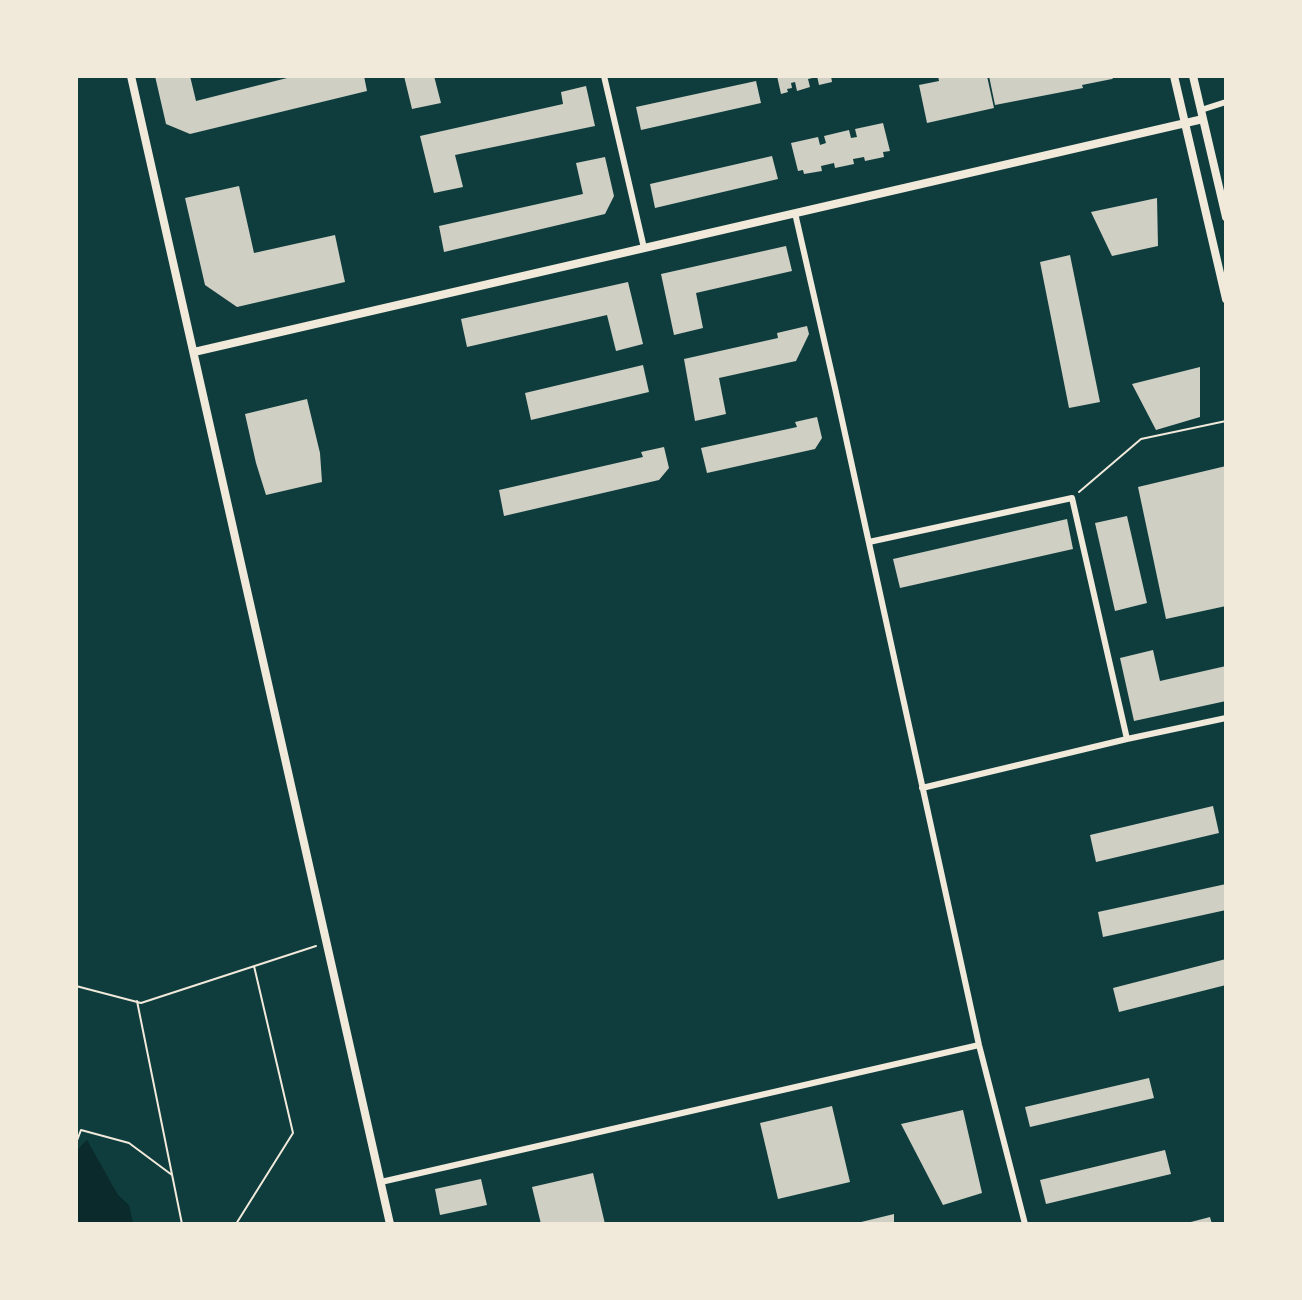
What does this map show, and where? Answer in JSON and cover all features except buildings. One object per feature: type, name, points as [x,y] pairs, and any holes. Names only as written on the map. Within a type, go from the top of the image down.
[{"type":"street","points":[[131,76],[390,1224]]},
{"type":"street","points":[[604,76],[644,248]]},
{"type":"street","points":[[1174,76],[1226,299]]},
{"type":"street","points":[[1193,76],[1226,217]]},
{"type":"street","points":[[1201,110],[1226,102]]},
{"type":"street","points":[[194,352],[1203,119]]},
{"type":"street","points":[[795,213],[979,1045],[1025,1224]]},
{"type":"street","points":[[869,542],[1072,498],[1127,739]]},
{"type":"street","points":[[922,788],[1226,718]]},
{"type":"street","points":[[381,1182],[979,1045]]},
{"type":"path","points":[[1072,498],[1141,439],[1226,421]]},
{"type":"path","points":[[76,986],[141,1003],[327,942]]},
{"type":"path","points":[[236,1224],[293,1133],[254,966]]},
{"type":"path","points":[[137,1001],[182,1224]]},
{"type":"path","points":[[76,1125],[81,1130],[129,1143],[172,1175]]},
{"type":"path","points":[[76,1143],[81,1130]]},
{"type":"water","points":[[87,1140],[118,1195],[129,1205],[133,1223],[77,1223],[77,1150]]}]
